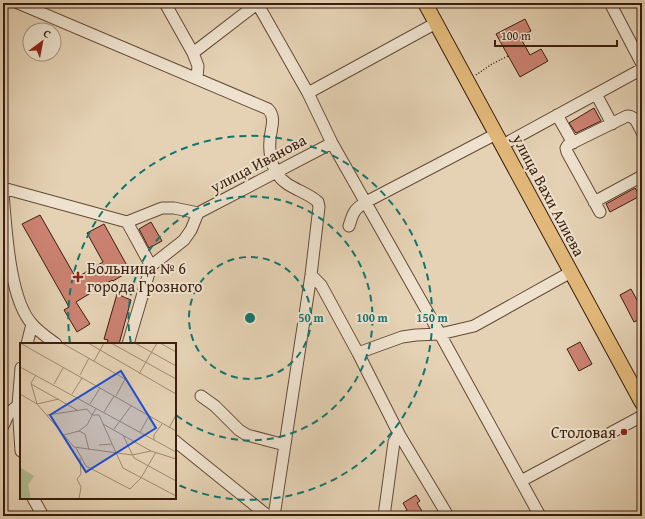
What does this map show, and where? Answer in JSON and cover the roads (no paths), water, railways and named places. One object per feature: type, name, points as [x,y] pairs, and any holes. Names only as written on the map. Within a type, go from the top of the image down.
[{"type":"main road","name":"улица Вахи Алиева","points":[[425,3],[642,403]]},
{"type":"main road","name":"улица Вахи Алиева","points":[[435,3],[642,385]]},
{"type":"street","points":[[18,3],[268,109],[273,118],[270,142],[272,158],[276,171],[286,183],[309,195],[318,202],[319,207],[311,275],[274,516]]},
{"type":"street","points":[[165,3],[193,53],[198,66],[197,78]]},
{"type":"street","points":[[193,53],[258,3],[308,93],[332,142],[540,516]]},
{"type":"street","points":[[610,3],[642,64]]},
{"type":"street","points":[[308,93],[436,23]]},
{"type":"street","points":[[510,140],[642,69]]},
{"type":"street","points":[[596,94],[612,124]]},
{"type":"street","points":[[557,115],[573,143]]},
{"type":"street","points":[[642,132],[634,118],[627,116],[568,145],[566,148],[566,152],[597,207],[642,176]]},
{"type":"street","points":[[349,226],[354,212],[366,202],[496,134]]},
{"type":"street","name":"улица Иванова","points":[[150,266],[184,240],[191,230],[198,213],[332,142]]},
{"type":"street","points":[[3,188],[127,222],[150,266],[128,343]]},
{"type":"street","points":[[3,193],[8,246],[16,292],[22,308],[32,324],[55,343]]},
{"type":"street","name":"улица Иванова","points":[[127,222],[162,208],[174,208],[198,213]]},
{"type":"street","points":[[358,353],[402,337],[440,334],[474,326],[571,272]]},
{"type":"street","points":[[311,275],[321,285],[358,353],[399,434],[448,516]]},
{"type":"street","points":[[27,343],[32,324]]},
{"type":"street","points":[[20,380],[18,404],[20,439]]},
{"type":"street","points":[[201,396],[215,406],[239,430],[247,435],[285,445]]},
{"type":"street","points":[[3,426],[9,413],[18,404]]},
{"type":"street","points":[[521,481],[642,416]]},
{"type":"street","points":[[384,516],[394,442],[399,434]]},
{"type":"street","points":[[176,442],[268,516]]},
{"type":"street","points":[[34,499],[43,516]]},
{"type":"place","name":"Больница № 6 города Грозного","points":[[78,277]]},
{"type":"place","name":"Столовая","points":[[624,432]]}]
